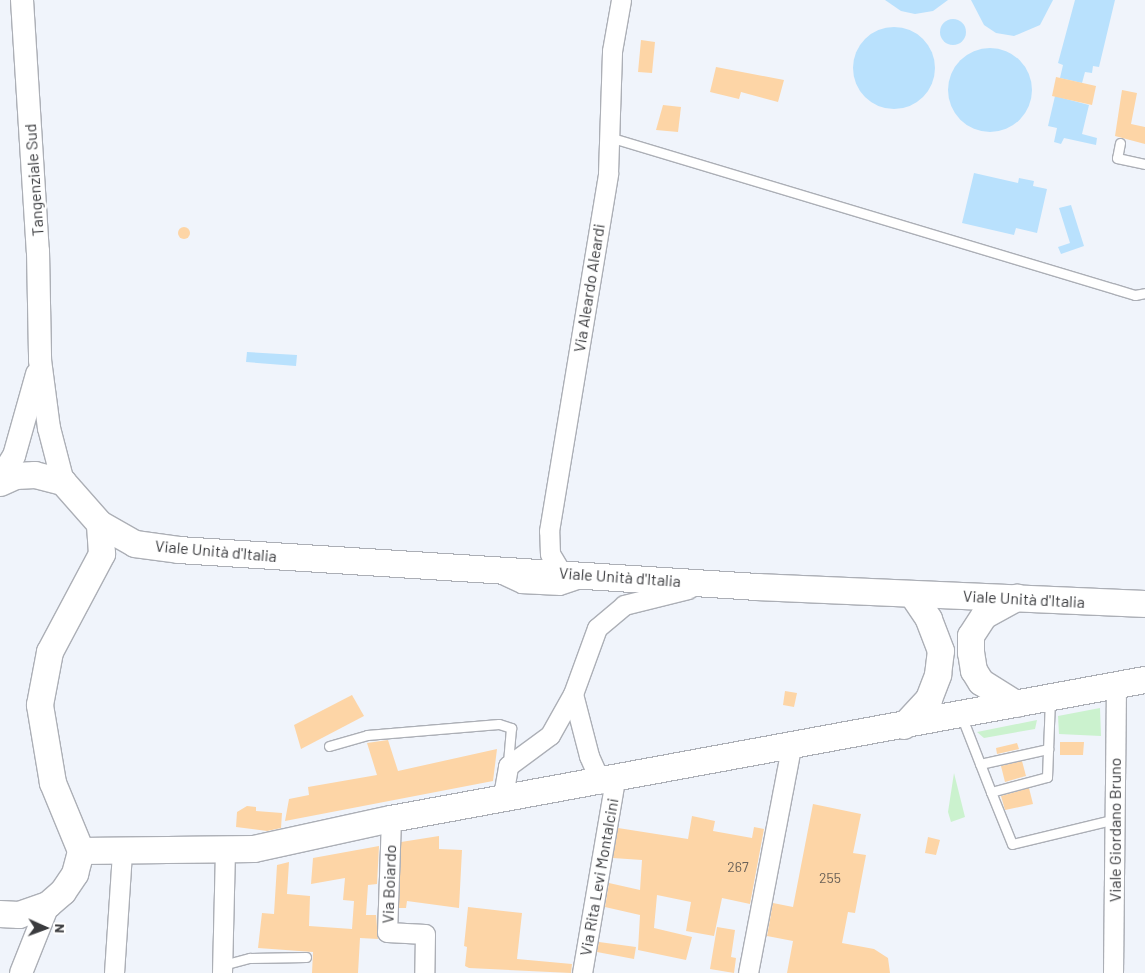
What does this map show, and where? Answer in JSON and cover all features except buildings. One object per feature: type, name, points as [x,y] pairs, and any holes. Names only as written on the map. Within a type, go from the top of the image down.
[{"type":"main road","points":[[0,483],[16,476],[35,475],[63,482]]},
{"type":"main road","name":"Viale Unità d'Italia","points":[[63,482],[100,524],[135,544],[179,550],[480,571],[560,572],[711,583],[912,594],[1145,604]]},
{"type":"main road","points":[[0,914],[19,915],[48,905],[63,892],[74,874],[81,851],[53,784],[40,705],[50,652],[102,554],[100,524]]},
{"type":"main road","points":[[904,726],[929,698],[938,675],[941,651],[929,619],[912,594]]},
{"type":"main road","points":[[1016,704],[981,682],[974,671],[971,636],[984,616],[1017,598]]},
{"type":"main road","points":[[81,851],[121,861],[225,850],[254,849],[391,819],[502,801],[1145,680]]},
{"type":"street","name":"Tangenziale Sud","points":[[22,0],[38,251],[40,360],[49,428],[63,482]]},
{"type":"street","name":"Via Aleardo Aleardi","points":[[560,572],[550,554],[548,531],[608,173],[612,51],[621,0]]},
{"type":"street","name":"Tangenziale Sud","points":[[0,478],[14,456],[40,360]]},
{"type":"street","points":[[502,801],[508,766],[550,736],[572,694],[597,628],[624,605],[711,583]]},
{"type":"street","name":"Viale Giordano Bruno","points":[[1113,973],[1116,686]]},
{"type":"street","points":[[572,694],[589,756],[608,781]]},
{"type":"street","points":[[748,973],[791,747]]},
{"type":"street","name":"Via Rita Levi Montalcini","points":[[582,973],[608,781]]},
{"type":"street","name":"Via Boiardo","points":[[391,819],[387,932],[425,934],[424,973]]},
{"type":"street","points":[[222,969],[225,850]]},
{"type":"street","points":[[101,973],[106,891],[121,861]]},
{"type":"street","points":[[114,973],[121,861]]},
{"type":"street","points":[[21,973],[48,905]]},
{"type":"lane","points":[[608,136],[1134,295],[1145,293]]},
{"type":"lane","points":[[1120,143],[1117,158],[1145,164]]},
{"type":"lane","points":[[480,571],[520,588],[560,590],[601,575]]},
{"type":"lane","points":[[991,792],[1047,776],[1050,698]]},
{"type":"lane","points":[[961,715],[1012,844],[1115,819]]},
{"type":"lane","points":[[329,746],[367,735],[499,724],[511,728],[508,766]]},
{"type":"lane","points":[[980,764],[1048,748]]},
{"type":"lane","points":[[222,969],[250,958],[306,957]]},
{"type":"green space","points":[[1100,708],[1101,736],[1059,734],[1058,716]]},
{"type":"green space","points":[[1037,720],[1035,729],[984,738],[977,732]]},
{"type":"green space","points":[[954,773],[965,817],[951,822],[948,812]]},
{"type":"water","points":[[885,0],[948,0],[933,11],[915,14],[901,11]]},
{"type":"water","points":[[971,0],[1053,0],[1040,25],[1014,36],[996,33],[984,25]]},
{"type":"water","points":[[1075,0],[1115,0],[1099,67],[1093,66],[1092,73],[1085,72],[1082,83],[1060,78],[1063,65],[1058,63]]},
{"type":"water","points":[[953,19],[962,23],[966,32],[962,41],[953,45],[944,41],[940,32],[944,23]]},
{"type":"water","points":[[886,27],[902,27],[917,34],[928,45],[935,60],[932,84],[923,97],[902,109],[886,109],[871,102],[860,91],[853,76],[853,60],[860,45],[871,34]]},
{"type":"water","points":[[990,48],[1013,55],[1025,67],[1032,90],[1025,113],[1013,125],[990,132],[967,125],[955,113],[948,90],[955,67],[967,55]]},
{"type":"water","points":[[1055,96],[1089,105],[1082,134],[1097,138],[1096,145],[1064,138],[1061,144],[1054,142],[1057,128],[1048,126]]},
{"type":"water","points":[[974,173],[1018,183],[1019,178],[1034,181],[1033,186],[1047,189],[1037,233],[1016,228],[1014,235],[962,223]]},
{"type":"water","points":[[1071,205],[1084,246],[1061,254],[1058,247],[1070,243],[1059,208]]},
{"type":"water","points":[[247,352],[297,355],[296,366],[246,362]]}]
